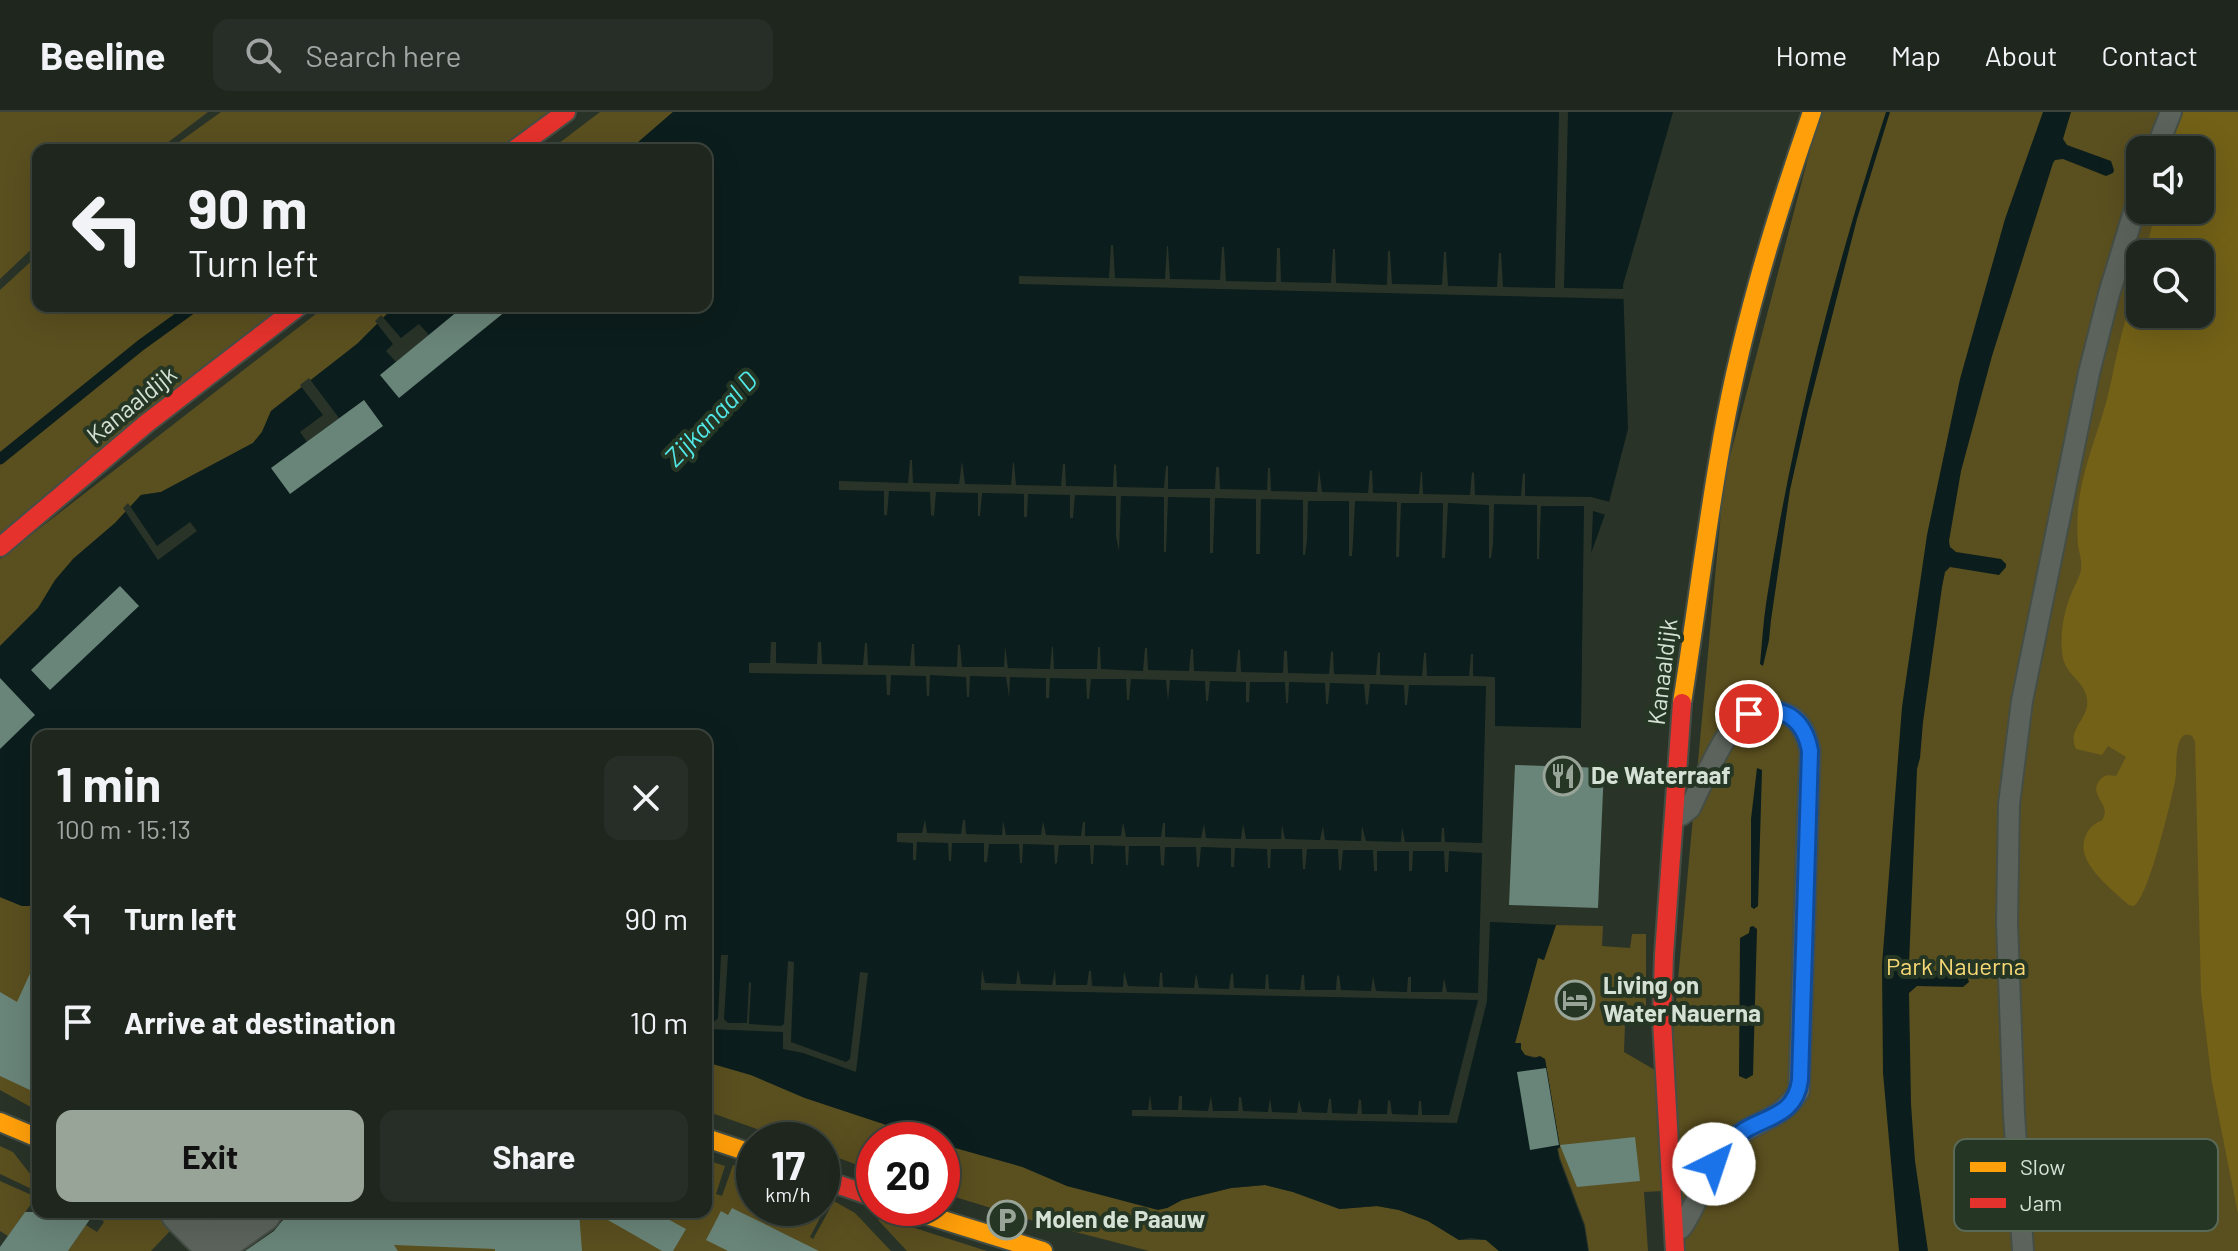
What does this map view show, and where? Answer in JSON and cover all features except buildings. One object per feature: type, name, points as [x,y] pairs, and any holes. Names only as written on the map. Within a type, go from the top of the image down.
[{"type":"street","points":[[522,144],[566,112]]},
{"type":"street","name":"Kanaaldijk","points":[[1674,1244],[1662,1020],[1680,720],[1687,661],[1719,455],[1756,293],[1784,192],[1812,112]]},
{"type":"street","name":"Kanaaldijk","points":[[0,547],[156,415],[291,312]]},
{"type":"street","points":[[0,1122],[32,1135]]},
{"type":"street","points":[[712,1140],[736,1148]]},
{"type":"street","points":[[712,1158],[727,1162]]},
{"type":"street","points":[[187,1218],[217,1248],[254,1218]]},
{"type":"street","points":[[958,1226],[1043,1251]]},
{"type":"lane","points":[[2162,136],[2171,112]]},
{"type":"lane","points":[[2016,1139],[2007,922],[2009,804],[2022,701],[2089,373],[2130,224]]},
{"type":"lane","points":[[1673,821],[1690,808],[1727,733],[1738,721],[1762,709],[1789,715],[1800,724],[1808,737],[1810,751],[1799,1091],[1778,1115],[1745,1130],[1729,1142],[1714,1164],[1674,1244]]},
{"type":"lane","points":[[2022,1231],[2023,1251]]},
{"type":"green space","points":[[0,112],[208,112],[166,144],[32,144],[32,249],[0,279]]},
{"type":"green space","points":[[221,112],[550,112],[506,144],[176,144]]},
{"type":"green space","points":[[600,112],[673,112],[636,144],[558,144]]},
{"type":"green space","name":"Park Nauerna","points":[[1820,112],[2238,112],[2238,1251],[1684,1251],[1672,1045],[1724,479]]},
{"type":"green space","points":[[32,261],[32,312],[279,312],[0,535],[0,290]]},
{"type":"green space","points":[[318,312],[391,312],[357,344],[271,411],[262,432],[253,443],[161,492],[141,495],[115,523],[73,559],[38,608],[0,646],[0,559]]},
{"type":"green space","points":[[0,897],[22,906],[32,906],[32,1108],[0,1090]]},
{"type":"green space","points":[[1556,925],[1603,926],[1602,946],[1630,948],[1632,934],[1646,934],[1646,1024],[1625,1024],[1624,1052],[1655,1070],[1662,1191],[1644,1192],[1648,1251],[1589,1251],[1585,1225],[1560,1158],[1545,1059],[1525,1055],[1515,1043],[1538,957],[1543,960]]},
{"type":"green space","points":[[712,1064],[878,1122],[856,1122],[856,1164],[840,1159],[840,1122],[737,1122],[712,1113]]},
{"type":"green space","points":[[0,1146],[13,1152],[32,1176],[32,1189],[0,1174]]},
{"type":"green space","points":[[960,1149],[1022,1167],[1067,1186],[1167,1208],[1182,1200],[1231,1188],[1265,1185],[1339,1209],[1377,1206],[1399,1210],[1428,1221],[1459,1240],[1486,1240],[1499,1251],[1149,1251],[960,1198]]},
{"type":"green space","points":[[712,1162],[725,1166],[716,1194],[722,1196],[733,1165],[736,1166],[736,1226],[816,1226],[810,1237],[813,1239],[820,1226],[840,1226],[840,1204],[856,1214],[856,1226],[867,1226],[891,1251],[398,1251],[389,1228],[438,1218],[712,1218]]},
{"type":"green space","points":[[0,1181],[32,1195],[32,1203],[8,1236],[0,1231]]},
{"type":"green space","points":[[100,1218],[165,1218],[172,1225],[151,1251],[68,1251],[86,1225],[97,1232],[104,1222]]},
{"type":"green space","points":[[884,1226],[908,1226],[987,1251],[907,1251]]},
{"type":"shaded area","points":[[2183,112],[2238,112],[2238,1214],[2212,1083],[2201,993],[2195,742],[2191,736],[2184,735],[2178,745],[2175,782],[2152,868],[2140,899],[2134,906],[2129,905],[2096,874],[2084,848],[2087,833],[2104,816],[2104,807],[2096,791],[2099,781],[2105,776],[2116,776],[2126,757],[2108,746],[2102,755],[2076,749],[2074,736],[2085,712],[2087,699],[2082,687],[2066,667],[2062,645],[2065,614],[2081,570],[2077,523],[2082,482],[2106,403],[2126,319],[2126,328],[2214,328],[2214,240],[2148,240],[2152,224],[2214,224],[2214,136],[2173,136]]},
{"type":"water","name":"Zijkanaal D","points":[[673,112],[1673,112],[1623,285],[1628,429],[1608,506],[1589,559],[1587,701],[1556,925],[1544,960],[1538,958],[1515,1043],[1521,1043],[1525,1055],[1545,1059],[1560,1147],[1557,1148],[1559,1159],[1584,1226],[1588,1251],[1499,1251],[1486,1240],[1459,1240],[1428,1221],[1399,1210],[1377,1206],[1340,1209],[1265,1185],[1231,1188],[1182,1200],[1158,1210],[1067,1186],[1023,1167],[960,1149],[960,1122],[878,1122],[712,1064],[712,730],[32,730],[32,906],[22,906],[0,897],[0,646],[38,608],[55,580],[73,559],[115,523],[141,495],[161,492],[253,443],[262,432],[271,411],[357,344],[391,312],[712,312],[712,144],[636,144]]},
{"type":"water","points":[[1886,112],[1890,112],[1857,219],[1790,490],[1763,666],[1760,664],[1766,604],[1801,417],[1849,233]]},
{"type":"water","points":[[2043,112],[2071,112],[2063,139],[2067,145],[2111,161],[2114,170],[2106,176],[2063,159],[2053,163],[1992,356],[1961,471],[1950,547],[1956,552],[2001,559],[2006,567],[1999,575],[1950,567],[1945,572],[1942,587],[1917,769],[1909,964],[1916,971],[1963,971],[1969,982],[1963,987],[1917,986],[1909,993],[1915,1161],[1928,1251],[1899,1251],[1883,1073],[1882,965],[1902,707],[1927,535],[1960,379],[2005,219]]},
{"type":"water","points":[[1757,768],[1762,770],[1758,906],[1754,909],[1751,907],[1751,819]]},
{"type":"water","points":[[1753,926],[1757,929],[1753,1075],[1746,1079],[1739,1076],[1740,938],[1749,933]]},
{"type":"pier","points":[[1559,112],[1568,112],[1564,288],[1627,289],[1627,299],[1019,284],[1019,276],[1109,278],[1113,245],[1115,278],[1165,279],[1168,246],[1170,279],[1220,280],[1224,247],[1226,281],[1276,282],[1277,248],[1280,248],[1281,282],[1331,283],[1335,249],[1336,283],[1387,285],[1390,251],[1392,284],[1442,285],[1446,252],[1448,286],[1497,287],[1501,253],[1503,287],[1555,288]]},
{"type":"pier","points":[[381,315],[401,338],[419,324],[429,335],[396,362],[386,351],[393,344],[375,321]]},
{"type":"pier","points":[[309,378],[339,418],[307,442],[300,432],[323,415],[300,385]]},
{"type":"pier","points":[[910,460],[913,483],[959,484],[962,461],[965,484],[1011,485],[1013,462],[1016,485],[1061,486],[1065,464],[1066,486],[1113,487],[1114,464],[1117,487],[1164,488],[1168,466],[1168,489],[1215,489],[1216,467],[1219,467],[1220,489],[1267,490],[1270,468],[1271,491],[1317,492],[1319,469],[1322,492],[1368,493],[1370,470],[1373,493],[1419,494],[1421,471],[1423,494],[1470,495],[1472,472],[1475,495],[1521,496],[1523,473],[1525,496],[1591,497],[1610,502],[1612,506],[1606,524],[1606,515],[1593,511],[1590,711],[1582,873],[1560,925],[1490,922],[1487,1001],[1457,1123],[1132,1116],[1132,1110],[1148,1110],[1150,1095],[1152,1110],[1178,1110],[1179,1096],[1182,1096],[1182,1110],[1208,1111],[1211,1096],[1213,1111],[1238,1111],[1241,1097],[1243,1111],[1268,1112],[1270,1098],[1272,1112],[1297,1113],[1299,1099],[1302,1112],[1327,1113],[1331,1099],[1332,1113],[1357,1114],[1359,1099],[1362,1114],[1387,1114],[1390,1100],[1392,1114],[1418,1115],[1421,1101],[1422,1115],[1449,1115],[1478,1000],[981,990],[982,969],[985,983],[1016,984],[1018,969],[1021,984],[1052,985],[1055,970],[1056,985],[1087,985],[1091,971],[1092,986],[1123,987],[1124,971],[1128,986],[1159,987],[1162,972],[1163,987],[1194,988],[1196,973],[1199,988],[1229,989],[1233,973],[1234,988],[1265,989],[1268,974],[1269,989],[1300,990],[1304,975],[1305,990],[1336,990],[1339,975],[1341,990],[1371,991],[1373,976],[1376,991],[1407,992],[1408,977],[1411,977],[1411,992],[1442,992],[1444,978],[1447,992],[1478,993],[1482,853],[1449,851],[1448,872],[1445,872],[1444,851],[1413,851],[1412,871],[1409,871],[1409,851],[1377,851],[1377,871],[1374,871],[1373,850],[1343,850],[1339,870],[1338,849],[1307,849],[1305,869],[1302,849],[1271,849],[1270,868],[1267,849],[1235,848],[1234,867],[1231,867],[1231,848],[1201,847],[1199,867],[1196,847],[1165,847],[1164,866],[1161,865],[1160,846],[1129,846],[1126,865],[1125,846],[1094,845],[1091,864],[1090,845],[1059,845],[1055,864],[1054,845],[1023,844],[1020,863],[1019,844],[989,844],[987,862],[984,862],[984,843],[952,843],[949,861],[948,843],[917,842],[916,860],[913,860],[913,843],[897,842],[897,833],[922,833],[925,819],[927,833],[961,834],[965,820],[966,834],[1002,835],[1003,820],[1006,835],[1041,835],[1043,821],[1046,835],[1081,836],[1085,822],[1085,836],[1121,836],[1123,822],[1126,837],[1161,837],[1165,823],[1165,837],[1201,838],[1204,824],[1206,838],[1241,839],[1243,824],[1246,839],[1281,839],[1282,825],[1285,839],[1320,840],[1323,826],[1325,840],[1361,841],[1362,826],[1366,841],[1401,842],[1402,827],[1405,842],[1441,842],[1444,828],[1445,842],[1482,843],[1486,686],[1409,685],[1405,705],[1404,685],[1370,684],[1366,705],[1364,684],[1330,683],[1326,704],[1325,683],[1289,682],[1286,703],[1285,682],[1250,682],[1249,702],[1246,702],[1246,682],[1210,681],[1206,701],[1205,681],[1170,680],[1168,701],[1166,680],[1131,679],[1127,700],[1126,679],[1091,679],[1087,699],[1086,679],[1050,678],[1049,698],[1046,698],[1046,678],[1010,677],[1009,697],[1006,677],[970,676],[967,697],[966,677],[930,675],[927,696],[926,676],[891,675],[890,695],[887,695],[886,675],[749,673],[749,663],[770,663],[771,642],[776,642],[776,663],[817,664],[818,642],[821,642],[822,664],[863,665],[867,643],[868,665],[910,666],[914,644],[915,666],[957,667],[960,645],[962,667],[1004,667],[1005,646],[1008,668],[1050,669],[1052,646],[1054,669],[1097,669],[1100,647],[1101,669],[1143,671],[1147,648],[1148,670],[1189,671],[1193,649],[1194,671],[1236,672],[1240,650],[1241,672],[1283,673],[1284,651],[1287,651],[1288,673],[1329,674],[1333,651],[1334,674],[1376,675],[1378,652],[1380,675],[1422,676],[1426,653],[1427,676],[1469,676],[1473,654],[1473,676],[1495,677],[1495,726],[1581,728],[1584,506],[1541,506],[1537,559],[1537,505],[1494,504],[1493,544],[1489,558],[1489,505],[1448,503],[1445,558],[1442,558],[1443,503],[1401,503],[1399,557],[1396,557],[1397,502],[1355,501],[1352,556],[1349,556],[1349,501],[1308,501],[1307,540],[1303,555],[1303,500],[1261,499],[1260,554],[1256,554],[1256,499],[1215,498],[1213,553],[1210,553],[1210,498],[1168,497],[1164,552],[1164,497],[1121,496],[1119,551],[1116,496],[1075,495],[1073,518],[1070,518],[1070,495],[1028,494],[1027,517],[1024,517],[1024,494],[982,493],[978,516],[978,493],[936,492],[934,516],[931,515],[930,492],[889,491],[887,515],[884,515],[884,491],[839,490],[839,481],[908,483]]},
{"type":"pier","points":[[128,503],[157,546],[190,522],[197,531],[158,560],[123,508]]},
{"type":"pier","points":[[721,955],[728,955],[724,1019],[728,1023],[747,1023],[749,982],[749,1024],[784,1024],[788,961],[794,962],[791,1042],[846,1062],[850,1059],[860,972],[868,973],[856,1072],[783,1049],[783,1032],[712,1029],[712,1022],[718,1018]]},
{"type":"waterway","points":[[0,459],[187,312]]},
{"type":"traffic: slow","points":[[1682,703],[1714,488],[1736,369],[1770,240],[1812,112]]},
{"type":"traffic: slow","points":[[0,1122],[32,1135]]},
{"type":"traffic: slow","points":[[712,1140],[736,1148]]},
{"type":"traffic: slow","points":[[960,1225],[1043,1251]]},
{"type":"traffic: jam","points":[[522,144],[566,112]]},
{"type":"traffic: jam","points":[[0,547],[147,423],[291,312]]},
{"type":"traffic: jam","points":[[1675,1251],[1662,1020],[1682,703]]},
{"type":"traffic: jam","points":[[840,1185],[856,1191]]},
{"type":"place","name":"De Waterraaf","points":[[1563,776]]},
{"type":"place","name":"Living on Water Nauerna","points":[[1575,1000]]},
{"type":"place","name":"Molen de Paauw","points":[[1007,1220]]},
{"type":"route","points":[[1714,1164],[1729,1142],[1745,1130],[1778,1115],[1790,1104],[1798,1092],[1800,1080],[1810,751],[1808,737],[1800,724],[1789,715],[1762,709],[1749,714]]}]
